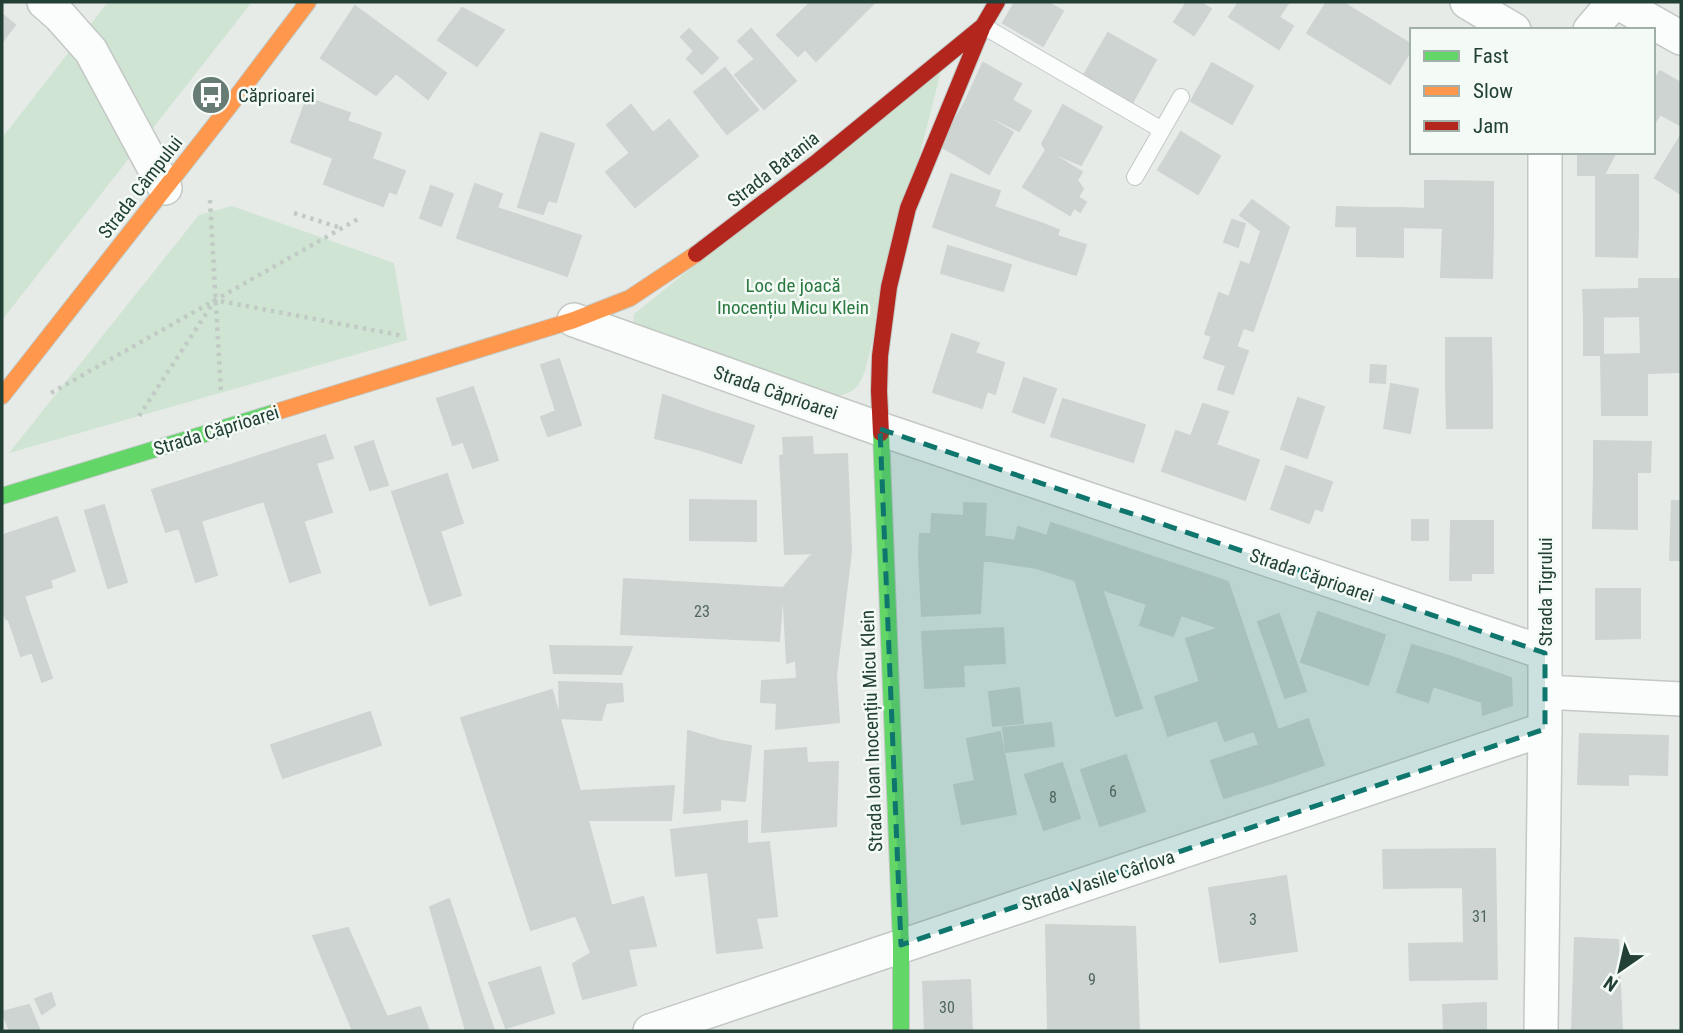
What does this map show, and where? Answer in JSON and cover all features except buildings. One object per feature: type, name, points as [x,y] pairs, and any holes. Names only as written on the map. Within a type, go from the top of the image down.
[{"type":"street","points":[[44,2],[91,51],[165,188]]},
{"type":"street","name":"Strada Câmpului","points":[[2,396],[308,2]]},
{"type":"street","name":"Strada Batania","points":[[880,429],[880,356],[889,287],[908,208],[983,26],[997,2]]},
{"type":"street","points":[[1466,2],[1511,28]]},
{"type":"street","points":[[1592,28],[1616,2],[1681,38]]},
{"type":"street","name":"Strada Batania","points":[[574,320],[630,298],[707,247],[818,161],[983,26]]},
{"type":"street","name":"Strada Tigrului","points":[[1541,1031],[1545,729],[1545,154]]},
{"type":"street","name":"Strada Căprioarei","points":[[2,496],[574,320],[880,429],[1545,653]]},
{"type":"street","name":"Strada Ioan Inocențiu Micu Klein","points":[[880,429],[901,946],[901,1031]]},
{"type":"street","points":[[1545,692],[1681,699]]},
{"type":"street","name":"Strada Vasile Cârlova","points":[[649,1031],[1545,729]]},
{"type":"lane","points":[[983,26],[1162,130]]},
{"type":"lane","points":[[1135,177],[1181,97]]},
{"type":"path","points":[[210,200],[223,428]]},
{"type":"path","points":[[294,213],[342,228]]},
{"type":"path","points":[[44,397],[358,219]]},
{"type":"path","points":[[215,300],[407,336]]},
{"type":"path","points":[[139,417],[215,300]]},
{"type":"highlighted area","points":[[880,429],[1545,653],[1545,729],[901,945]]},
{"type":"green space","points":[[108,2],[252,2],[2,320],[2,138]]},
{"type":"green space","name":"Loc de joacă Inocențiu Micu Klein","points":[[942,67],[865,371],[855,388],[837,396],[633,325],[634,314]]},
{"type":"green space","points":[[232,206],[394,263],[407,340],[9,453],[199,215]]},
{"type":"traffic: fast","points":[[2,496],[276,412]]},
{"type":"traffic: fast","points":[[881,433],[901,945],[901,1031]]},
{"type":"traffic: slow","points":[[2,396],[308,2]]},
{"type":"traffic: slow","points":[[276,412],[574,320],[630,298],[696,254]]},
{"type":"traffic: jam","points":[[881,433],[880,356],[889,287],[908,208],[983,26],[997,2]]},
{"type":"traffic: jam","points":[[696,254],[818,161],[983,26]]},
{"type":"place","name":"Căprioarei","points":[[211,95]]}]
